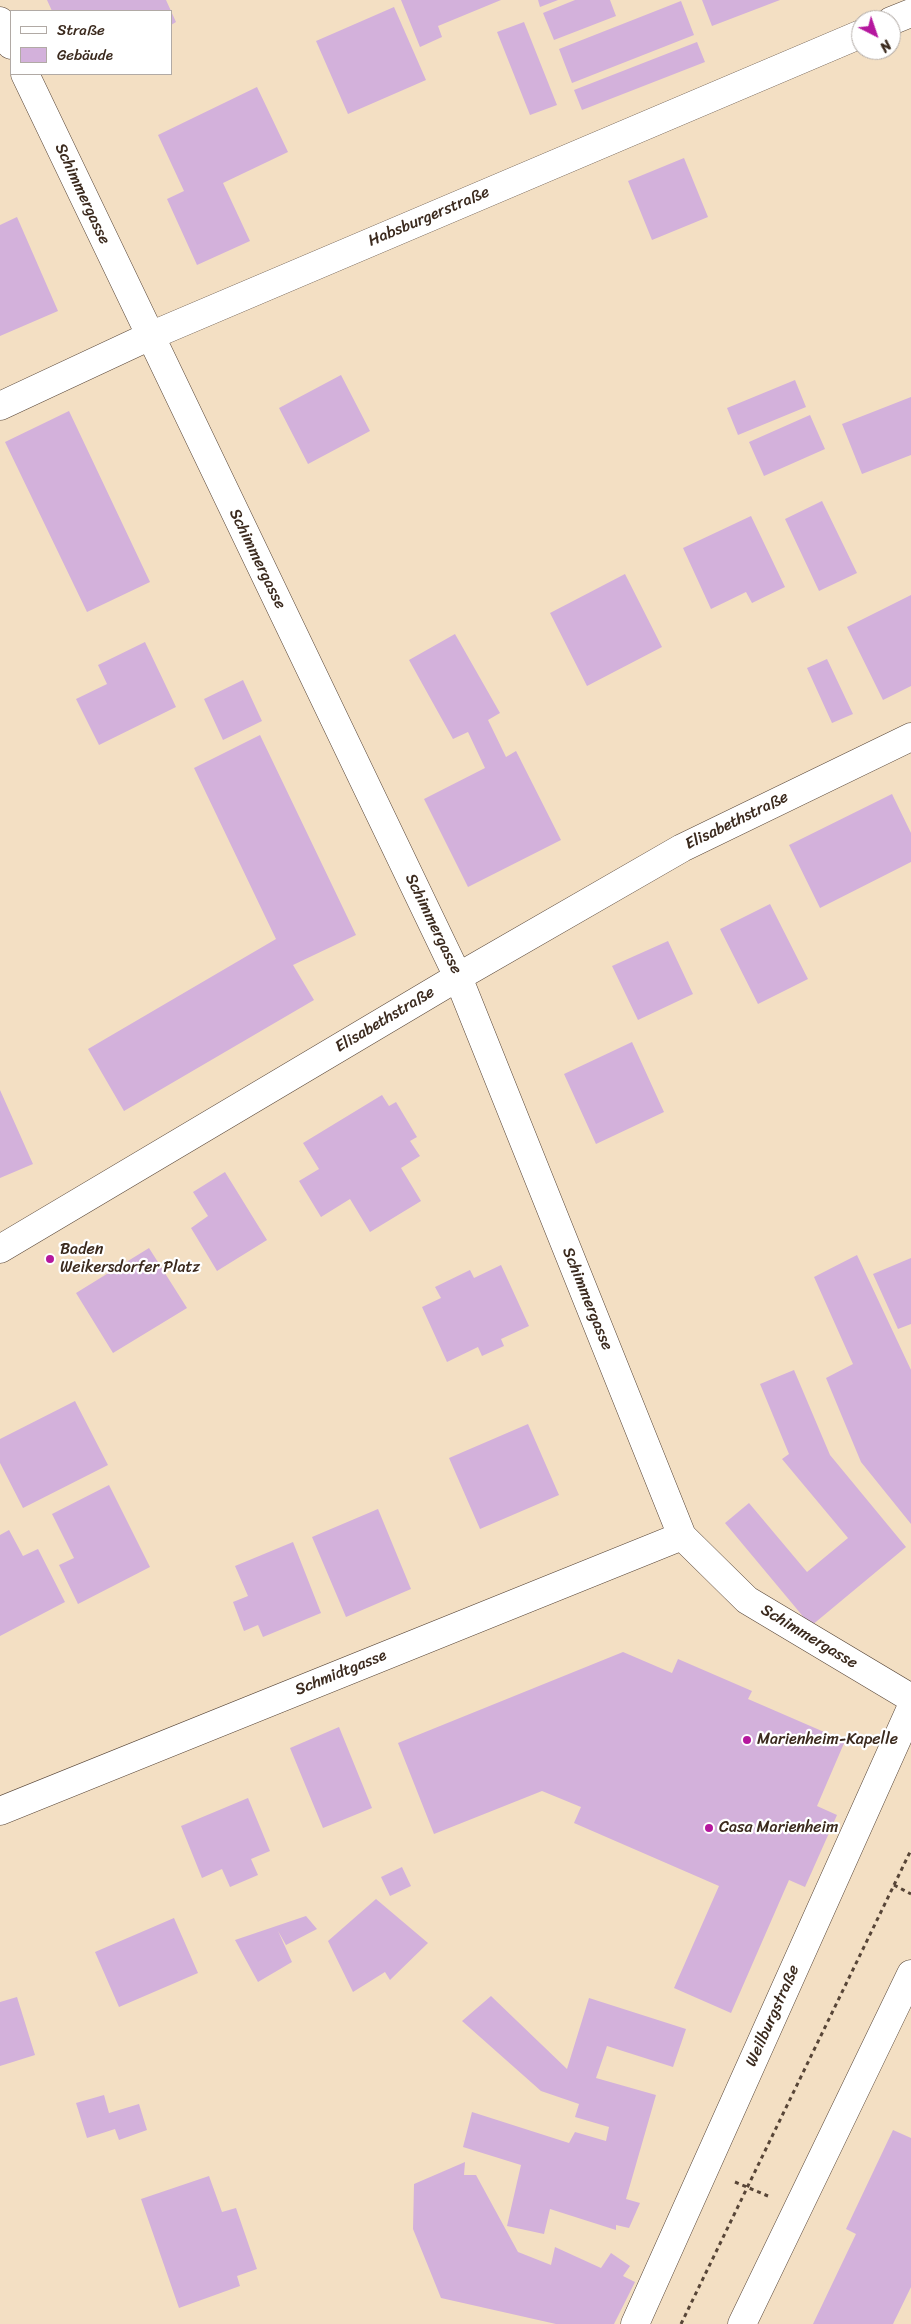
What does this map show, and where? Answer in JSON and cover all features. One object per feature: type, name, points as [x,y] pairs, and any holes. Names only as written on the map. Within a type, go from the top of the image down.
[{"type":"street","points":[[0,21],[10,43]]},
{"type":"street","name":"Habsburgerstraße","points":[[0,406],[150,336],[851,38]]},
{"type":"street","name":"Schimmergasse","points":[[25,75],[458,977],[682,1536],[747,1600],[911,1698]]},
{"type":"street","name":"Elisabethstraße","points":[[0,1250],[458,977],[682,848],[911,737]]},
{"type":"street","name":"Schmidtgasse","points":[[0,1811],[682,1536]]},
{"type":"street","name":"Weilburgstraße","points":[[635,2324],[911,1708]]},
{"type":"street","points":[[742,2324],[911,1974]]},
{"type":"path","points":[[681,2324],[911,1850]]},
{"type":"path","points":[[894,1885],[911,1894]]},
{"type":"path","points":[[704,2170],[798,2208]]},
{"type":"building","points":[[47,0],[166,0],[171,10],[52,10]]},
{"type":"building","points":[[401,0],[501,0],[438,26],[442,37],[420,47]]},
{"type":"building","points":[[538,0],[558,0],[540,7]]},
{"type":"building","points":[[575,0],[610,0],[616,16],[554,40],[543,13]]},
{"type":"building","points":[[702,0],[780,0],[712,26]]},
{"type":"building","points":[[681,1],[694,35],[572,83],[559,49]]},
{"type":"building","points":[[394,7],[426,80],[348,114],[316,41]]},
{"type":"building","points":[[172,13],[176,22],[172,24]]},
{"type":"building","points":[[524,22],[557,105],[530,115],[497,32]]},
{"type":"building","points":[[697,42],[705,62],[582,110],[574,90]]},
{"type":"building","points":[[257,87],[288,152],[223,183],[250,241],[197,265],[167,199],[184,191],[158,135]]},
{"type":"building","points":[[684,158],[708,217],[652,240],[628,181]]},
{"type":"building","points":[[17,217],[58,311],[0,336],[0,225]]},
{"type":"building","points":[[341,375],[370,431],[308,464],[279,408]]},
{"type":"building","points":[[795,380],[806,407],[738,435],[727,408]]},
{"type":"building","points":[[911,397],[911,455],[862,474],[842,424]]},
{"type":"building","points":[[69,411],[150,582],[87,612],[5,442]]},
{"type":"building","points":[[810,415],[825,449],[764,476],[749,442]]},
{"type":"building","points":[[822,501],[857,573],[819,591],[785,519]]},
{"type":"building","points":[[751,516],[785,587],[752,603],[746,592],[711,609],[683,548]]},
{"type":"building","points":[[625,574],[662,647],[587,686],[550,613]]},
{"type":"building","points":[[911,595],[911,686],[883,700],[847,627]]},
{"type":"building","points":[[455,634],[500,713],[488,720],[506,757],[516,751],[561,840],[468,887],[424,799],[485,768],[468,732],[453,739],[409,660]]},
{"type":"building","points":[[145,642],[176,707],[99,745],[76,699],[107,684],[98,665]]},
{"type":"building","points":[[827,659],[853,714],[832,723],[807,668]]},
{"type":"building","points":[[243,680],[262,721],[223,740],[204,699]]},
{"type":"building","points":[[260,735],[356,935],[293,965],[314,1000],[124,1111],[88,1049],[276,939],[194,768]]},
{"type":"building","points":[[892,794],[911,833],[911,862],[820,908],[789,845]]},
{"type":"building","points":[[770,904],[808,979],[758,1004],[720,929]]},
{"type":"building","points":[[668,941],[693,994],[638,1020],[612,966]]},
{"type":"building","points":[[632,1042],[664,1112],[596,1144],[564,1074]]},
{"type":"building","points":[[0,1090],[33,1164],[0,1178]]},
{"type":"building","points":[[382,1095],[389,1106],[396,1102],[417,1137],[410,1141],[420,1156],[401,1168],[421,1201],[370,1232],[350,1199],[321,1217],[299,1181],[319,1169],[303,1143]]},
{"type":"building","points":[[225,1172],[267,1240],[217,1271],[191,1228],[208,1216],[193,1192]]},
{"type":"building","points":[[149,1248],[187,1308],[113,1353],[76,1293]]},
{"type":"building","points":[[857,1255],[911,1370],[911,1524],[861,1462],[826,1378],[853,1364],[814,1277]]},
{"type":"building","points":[[911,1258],[911,1324],[898,1329],[873,1274]]},
{"type":"building","points":[[501,1265],[529,1326],[501,1339],[504,1346],[482,1356],[478,1347],[447,1362],[422,1307],[441,1298],[435,1287],[470,1270],[474,1278]]},
{"type":"building","points":[[794,1370],[830,1455],[906,1547],[811,1626],[725,1523],[749,1503],[807,1572],[848,1538],[782,1459],[789,1454],[760,1384]]},
{"type":"building","points":[[75,1401],[108,1465],[23,1508],[0,1463],[0,1439]]},
{"type":"building","points":[[528,1424],[559,1495],[480,1529],[449,1458]]},
{"type":"building","points":[[109,1485],[150,1567],[78,1604],[59,1565],[74,1558],[52,1514]]},
{"type":"building","points":[[378,1509],[411,1589],[346,1617],[312,1537]]},
{"type":"building","points":[[9,1530],[23,1556],[38,1549],[65,1602],[0,1636],[0,1535]]},
{"type":"building","points":[[293,1542],[321,1613],[263,1637],[258,1625],[244,1631],[233,1602],[248,1596],[235,1566]]},
{"type":"building","name":"Casa Marienheim","points":[[623,1652],[672,1673],[678,1659],[752,1691],[748,1699],[845,1741],[817,1806],[837,1815],[805,1887],[789,1880],[731,2013],[674,1988],[719,1886],[574,1823],[581,1807],[542,1791],[434,1834],[398,1743]]},
{"type":"building","points":[[339,1727],[372,1808],[323,1828],[290,1748]]},
{"type":"building","points":[[248,1798],[270,1851],[251,1859],[258,1875],[230,1887],[222,1869],[202,1878],[181,1826]]},
{"type":"building","points":[[402,1867],[411,1886],[390,1896],[381,1877]]},
{"type":"building","points":[[376,1899],[428,1943],[390,1980],[385,1972],[353,1992],[328,1941]]},
{"type":"building","points":[[306,1916],[317,1929],[286,1945],[278,1931],[292,1962],[258,1982],[235,1940]]},
{"type":"building","points":[[174,1918],[198,1973],[119,2007],[95,1952]]},
{"type":"building","points":[[491,1996],[567,2069],[589,1998],[686,2029],[673,2067],[607,2046],[596,2078],[656,2095],[626,2199],[640,2203],[629,2228],[616,2225],[616,2230],[550,2209],[544,2234],[507,2226],[521,2165],[463,2147],[472,2112],[569,2143],[575,2132],[606,2141],[609,2127],[575,2117],[579,2104],[541,2091],[462,2021]]},
{"type":"building","points":[[17,1997],[35,2055],[0,2066],[0,2002]]},
{"type":"building","points":[[104,2095],[109,2113],[139,2104],[147,2130],[119,2140],[115,2129],[87,2138],[76,2103]]},
{"type":"building","points":[[893,2130],[911,2138],[911,2287],[893,2324],[813,2324],[856,2234],[846,2229]]},
{"type":"building","points":[[465,2162],[464,2175],[476,2175],[518,2252],[551,2265],[555,2247],[601,2268],[611,2253],[630,2266],[623,2276],[635,2282],[614,2324],[556,2324],[441,2298],[413,2229],[414,2184]]},
{"type":"building","points":[[209,2176],[222,2212],[236,2208],[257,2269],[237,2276],[240,2286],[179,2308],[141,2199]]},
{"type":"place","name":"Baden Weikersdorfer Platz","points":[[50,1259]]},
{"type":"place","name":"Marienheim-Kapelle","points":[[747,1740]]},
{"type":"place","name":"Casa Marienheim","points":[[709,1828]]}]
